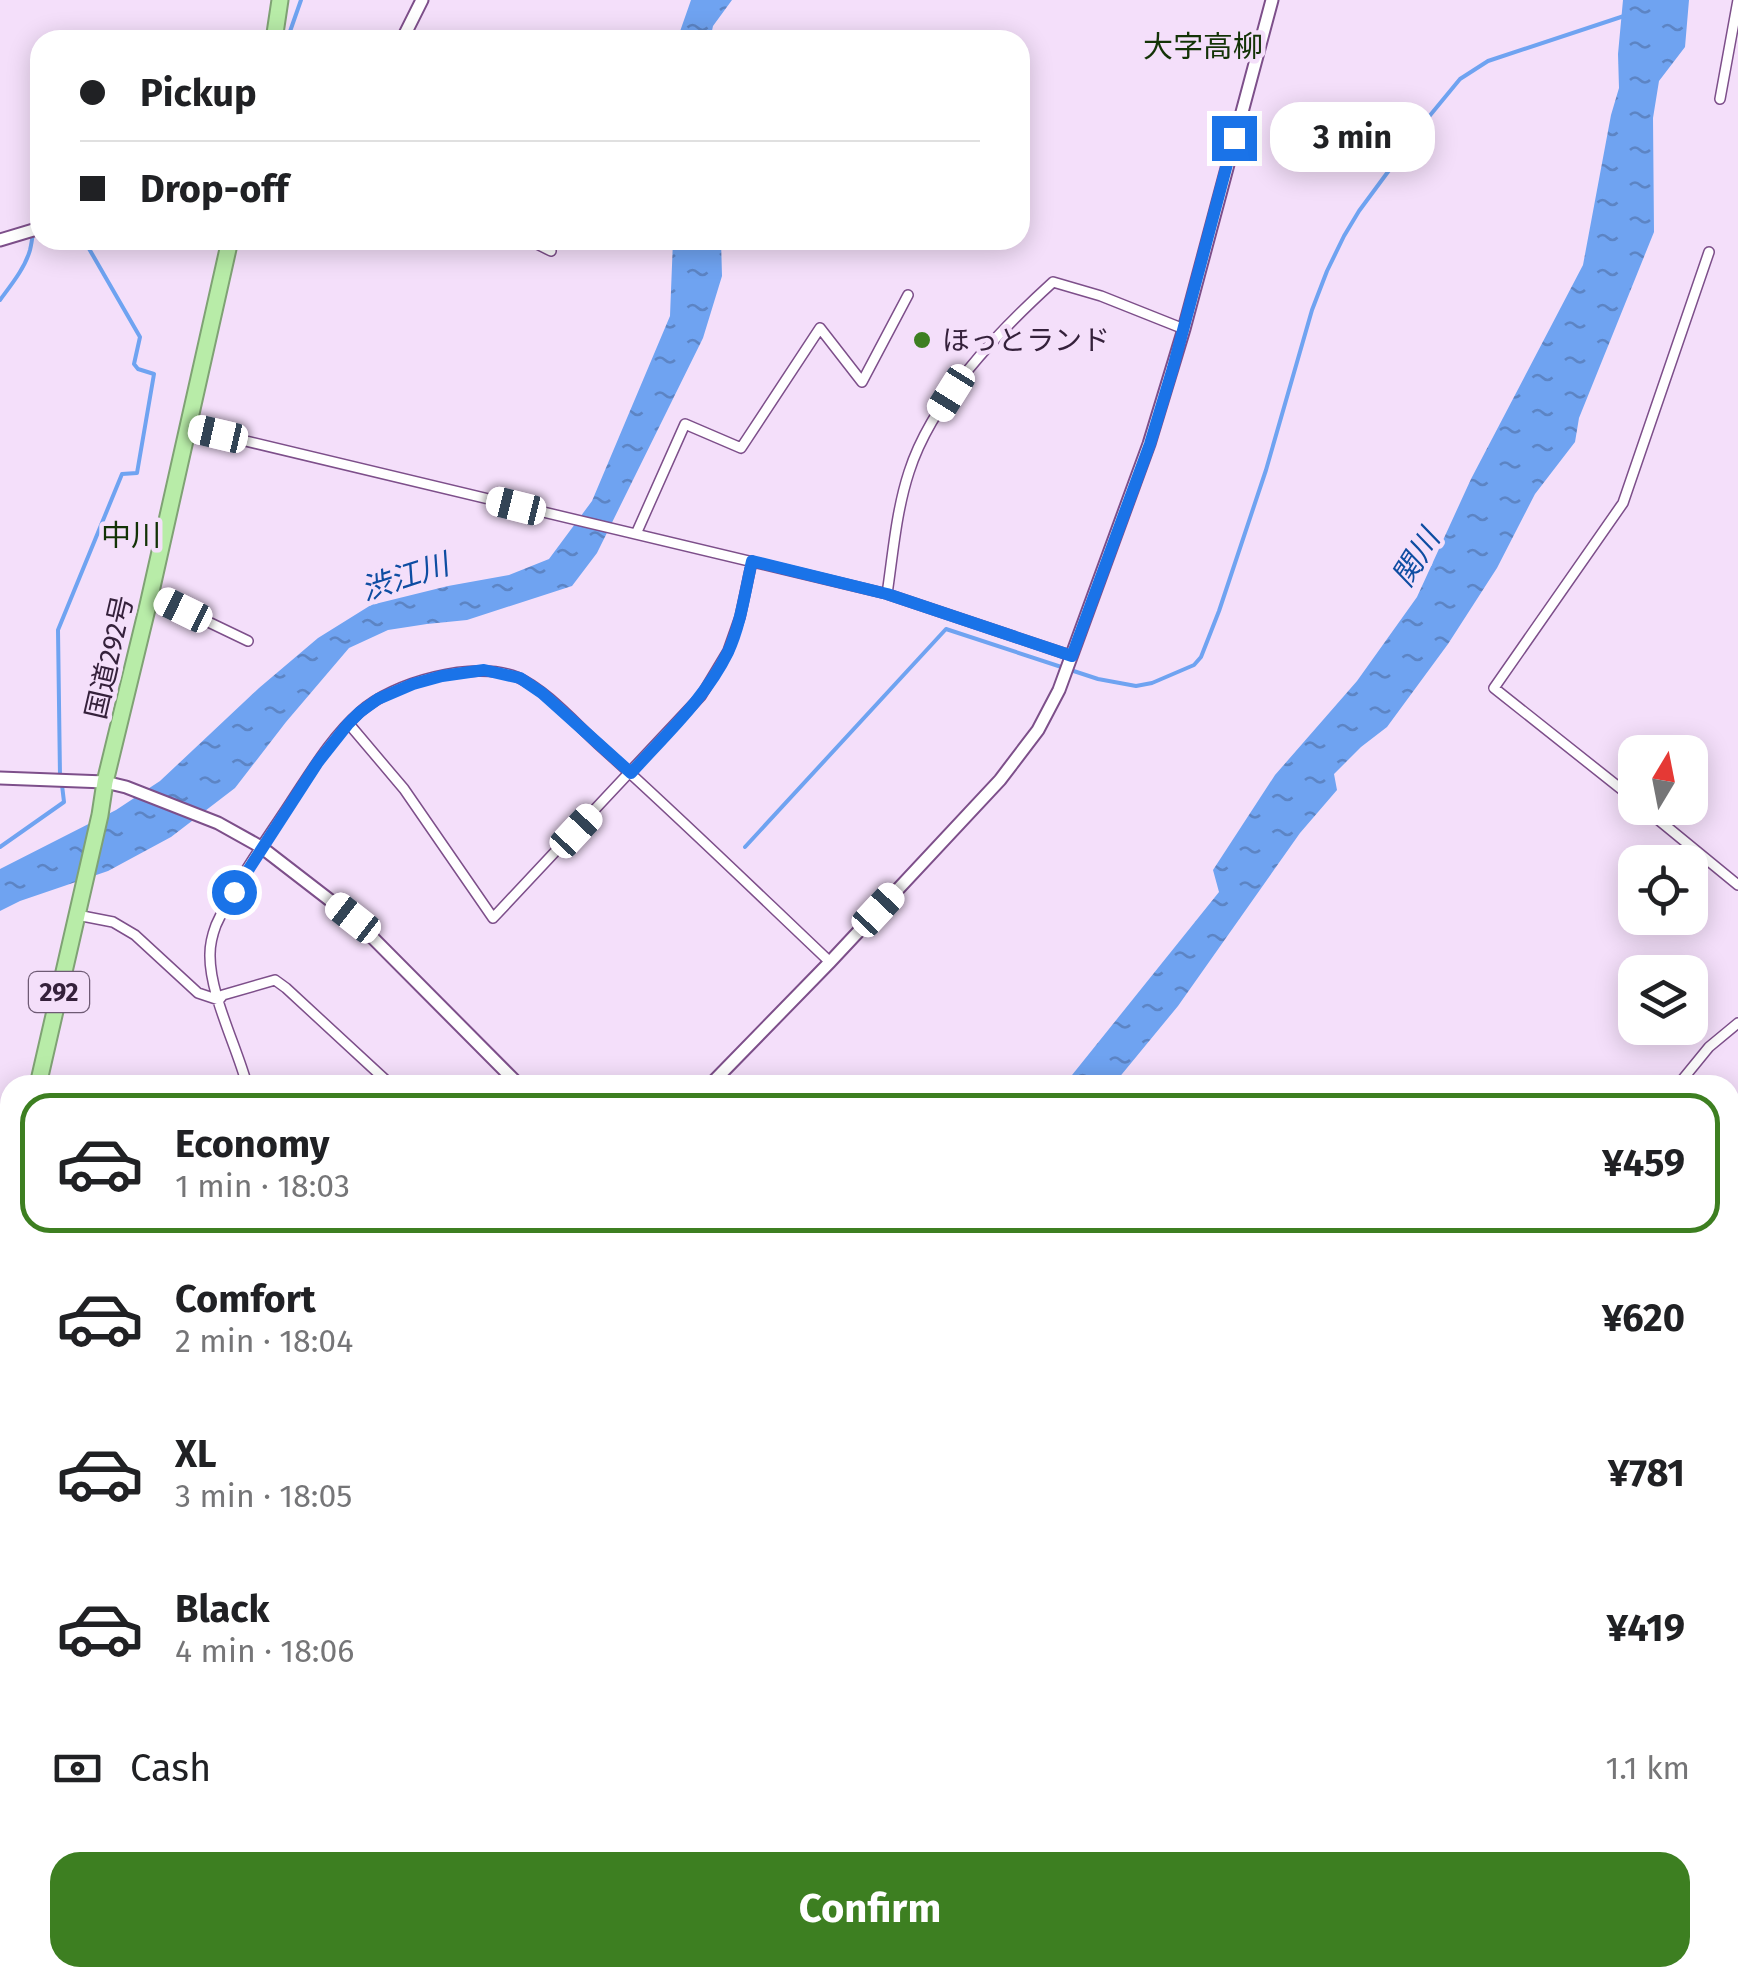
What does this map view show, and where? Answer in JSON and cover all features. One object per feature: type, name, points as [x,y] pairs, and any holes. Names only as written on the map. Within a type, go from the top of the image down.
[{"type":"highway","points":[[276,30],[280,0]]},
{"type":"highway","name":"国道292号","points":[[40,1075],[228,250]]},
{"type":"street","points":[[407,30],[422,0]]},
{"type":"street","points":[[720,1075],[1009,768],[1038,730],[1060,690],[1150,444],[1272,0]]},
{"type":"street","points":[[1720,99],[1738,0]]},
{"type":"street","points":[[0,240],[30,231]]},
{"type":"street","points":[[1618,786],[1494,688],[1624,503],[1709,252]]},
{"type":"street","points":[[887,594],[900,501],[910,467],[928,430],[987,348],[1053,282],[1184,328]]},
{"type":"street","points":[[636,534],[686,424],[741,448],[820,328],[862,382],[908,295]]},
{"type":"street","points":[[186,426],[887,594],[1072,656]]},
{"type":"street","points":[[348,724],[404,789],[493,918],[701,696],[728,652],[752,561]]},
{"type":"street","points":[[150,594],[248,641]]},
{"type":"street","points":[[244,1075],[218,1000],[210,955],[214,929],[261,847],[348,724],[378,699],[442,676],[496,672],[520,678],[542,693],[830,962]]},
{"type":"street","points":[[0,778],[105,782],[126,787],[218,823],[261,847],[353,918],[509,1075]]},
{"type":"street","points":[[1665,825],[1738,885]]},
{"type":"street","points":[[79,907],[135,935],[198,993],[218,1000]]},
{"type":"street","points":[[218,1000],[224,994],[274,980],[379,1075]]},
{"type":"street","points":[[1686,1075],[1709,1046],[1738,1023]]},
{"type":"water","points":[[691,0],[732,0],[712,30],[680,30]]},
{"type":"water","points":[[1623,0],[1689,0],[1685,47],[1659,81],[1653,118],[1654,232],[1579,418],[1575,442],[1535,494],[1497,568],[1448,644],[1387,727],[1334,774],[1337,790],[1300,833],[1178,1006],[1121,1075],[1072,1075],[1219,892],[1213,870],[1275,775],[1357,681],[1417,597],[1471,479],[1583,265],[1619,88]]},
{"type":"water","points":[[673,250],[721,250],[722,276],[703,338],[597,553],[572,586],[467,620],[388,630],[349,648],[235,788],[171,837],[108,871],[0,911],[0,869],[116,810],[160,781],[318,638],[371,605],[509,575],[549,559],[592,501],[670,316]]},
{"type":"waterway","points":[[290,30],[301,0]]},
{"type":"waterway","points":[[745,847],[946,629],[1098,679],[1136,686],[1194,665],[1219,611],[1266,470],[1312,310],[1327,271],[1359,211],[1460,79],[1488,61],[1624,16]]},
{"type":"waterway","points":[[0,300],[30,248]]},
{"type":"waterway","points":[[60,776],[58,630],[122,474],[137,473],[154,374],[134,364],[140,337],[90,250]]},
{"type":"waterway","points":[[0,847],[64,802],[62,785]]},
{"type":"place","name":"ほっとランド","points":[[922,340]]},
{"type":"district","name":"大字高柳","points":[[1203,47]]},
{"type":"district","name":"中川","points":[[131,536]]},
{"type":"route","points":[[234,892],[318,762],[348,724],[378,699],[413,684],[484,670],[520,678],[631,773],[701,696],[728,652],[752,561],[887,594],[1072,656],[1150,444],[1234,138]]},
{"type":"water label","name":"関川","points":[[1416,558]]},
{"type":"water label","name":"渋江川","points":[[405,577]]}]
